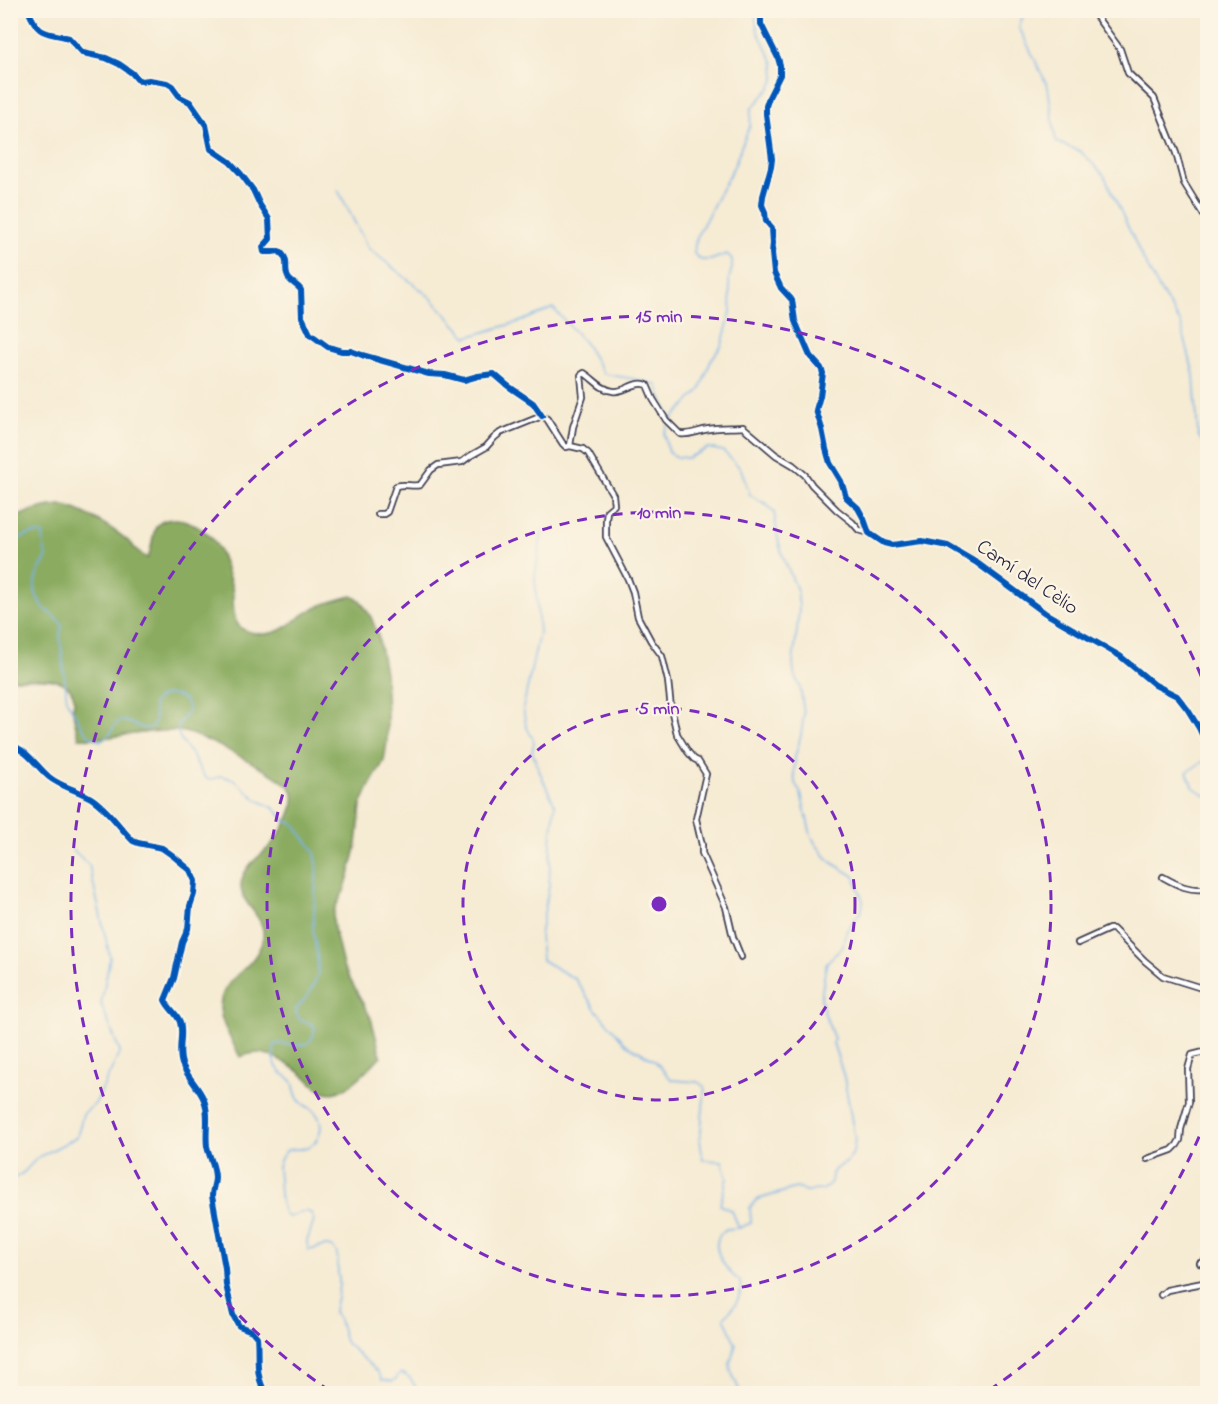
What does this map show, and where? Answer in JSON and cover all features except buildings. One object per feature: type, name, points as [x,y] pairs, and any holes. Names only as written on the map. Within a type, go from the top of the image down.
[{"type":"street","points":[[28,10],[33,21],[42,31],[69,38],[82,53],[106,58],[132,73],[137,80],[167,83],[180,97],[190,102],[206,125],[211,149],[231,162],[241,174],[269,219],[270,239],[263,248],[264,252],[279,251],[286,259],[288,276],[301,290],[302,317],[310,334],[328,347],[351,351],[429,374],[464,380],[494,374],[533,403],[566,447],[583,449],[588,453],[614,495],[614,504],[607,511],[606,537],[628,579],[638,617],[662,656],[677,734],[706,774],[696,819],[702,853],[726,907],[733,937],[741,957]]},
{"type":"street","points":[[761,10],[760,24],[780,64],[780,75],[766,106],[772,159],[762,205],[766,221],[772,228],[774,273],[781,288],[792,300],[795,321],[810,356],[823,373],[816,410],[825,450],[848,500],[858,508],[864,519],[868,533]]},
{"type":"street","points":[[1096,10],[1096,16],[1120,49],[1128,73],[1154,98],[1176,153],[1184,183],[1208,222]]},
{"type":"street","name":"Camí del Cèlio","points":[[570,446],[573,427],[583,397],[581,375],[584,373],[609,391],[616,392],[642,383],[647,385],[666,420],[680,434],[688,435],[715,428],[743,427],[776,455],[805,475],[859,530],[892,545],[922,541],[948,546],[977,563],[1045,613],[1120,656],[1155,685],[1177,696],[1188,710],[1208,747]]},
{"type":"street","points":[[378,514],[387,512],[396,486],[420,485],[438,465],[462,462],[486,447],[500,433],[542,416]]},
{"type":"street","points":[[10,745],[19,748],[50,778],[92,799],[111,815],[133,841],[162,848],[183,863],[194,877],[195,891],[190,906],[188,929],[182,942],[175,975],[165,999],[180,1022],[182,1064],[201,1092],[206,1105],[207,1147],[215,1176],[212,1196],[226,1285],[236,1322],[241,1327],[254,1332],[257,1337],[259,1374],[267,1394]]},
{"type":"street","points":[[1163,877],[1196,890],[1208,888]]},
{"type":"street","points":[[1078,943],[1113,929],[1163,976],[1208,990]]},
{"type":"street","points":[[1147,1159],[1172,1150],[1178,1145],[1180,1129],[1189,1102],[1190,1060],[1192,1055],[1208,1051]]},
{"type":"street","points":[[1208,1094],[1203,1111],[1208,1128]]},
{"type":"street","points":[[1200,1263],[1208,1260]]},
{"type":"street","points":[[1161,1295],[1167,1290],[1208,1282]]},
{"type":"green space","points":[[60,505],[77,510],[104,524],[148,558],[156,527],[160,523],[179,519],[198,527],[210,536],[219,550],[232,587],[237,624],[247,631],[258,634],[275,632],[318,607],[352,596],[360,600],[371,617],[378,635],[385,673],[387,742],[384,761],[361,805],[357,844],[344,891],[335,908],[333,918],[343,966],[371,1018],[381,1056],[362,1076],[345,1089],[328,1093],[322,1091],[297,1070],[264,1054],[255,1053],[240,1057],[221,1016],[222,996],[227,986],[254,958],[263,935],[258,918],[243,896],[242,879],[250,864],[271,845],[284,827],[294,802],[291,789],[284,782],[238,755],[189,733],[154,731],[104,738],[79,738],[73,713],[74,699],[71,690],[66,685],[48,679],[11,679],[10,543],[13,539],[13,519],[36,509]]},
{"type":"waterway","points":[[670,421],[700,390],[711,360],[722,345],[731,312],[729,279],[732,259],[727,254],[711,260],[701,260],[694,254],[698,234],[735,164],[750,126],[751,109],[770,88],[775,78],[774,63],[758,32],[756,10]]},
{"type":"waterway","points":[[1025,10],[1019,27],[1048,87],[1056,142],[1080,151],[1104,175],[1143,259],[1181,324],[1194,375],[1198,435],[1208,451]]},
{"type":"waterway","points":[[338,190],[368,248],[430,297],[467,337],[522,321],[553,308],[584,342],[604,374],[657,385],[670,419]]},
{"type":"waterway","points":[[668,425],[664,434],[668,452],[677,457],[688,458],[708,448],[723,451],[741,469],[750,495],[766,504],[774,512],[778,539],[797,590],[799,607],[793,663],[794,674],[800,686],[804,714],[795,757],[795,783],[801,794],[815,843],[834,864],[854,876],[863,901],[862,910],[847,930],[843,947],[827,962],[821,998],[844,1077],[855,1139],[853,1153],[847,1162],[835,1169],[831,1182],[823,1190],[807,1191],[796,1188],[756,1200],[750,1208],[751,1223],[739,1228],[726,1229],[717,1242],[722,1261],[740,1281],[741,1286],[737,1301],[724,1317],[736,1345],[730,1363],[741,1394]]},
{"type":"waterway","points":[[10,459],[16,465],[10,511]]},
{"type":"waterway","points":[[542,532],[535,577],[539,633],[523,708],[526,726],[534,741],[532,752],[555,805],[549,886],[540,935],[542,960],[575,979],[596,1010],[626,1044],[654,1060],[672,1080],[698,1082],[705,1087],[700,1140],[703,1160],[722,1161],[727,1178],[720,1205],[732,1211],[739,1228]]},
{"type":"waterway","points":[[10,542],[31,534],[43,535],[47,557],[38,572],[35,591],[43,607],[62,626],[60,635],[67,701],[89,735],[100,741],[108,736],[120,721],[146,729],[150,728],[154,725],[153,704],[157,700],[168,695],[182,698],[187,703],[188,710],[179,725],[179,736],[204,775],[209,780],[222,776],[235,780],[257,800],[274,808],[286,821],[295,824],[315,854],[317,864],[313,930],[318,973],[309,994],[296,1012],[299,1019],[312,1024],[315,1028],[313,1036],[305,1044],[275,1044],[274,1057],[277,1068],[292,1081],[299,1100],[314,1111],[321,1125],[317,1140],[313,1144],[304,1149],[287,1150],[281,1158],[278,1167],[283,1211],[289,1217],[303,1212],[311,1213],[314,1221],[307,1241],[308,1250],[325,1246],[336,1251],[339,1281],[334,1312],[339,1320],[345,1342],[378,1372],[382,1380],[392,1381],[402,1373],[410,1378],[420,1394]]},
{"type":"waterway","points":[[1208,758],[1187,772],[1193,787],[1208,797]]},
{"type":"waterway","points":[[10,1181],[24,1172],[37,1158],[77,1137],[83,1114],[95,1104],[120,1052],[101,1004],[110,957],[89,865],[73,850]]},
{"type":"cycle path","points":[[28,10],[36,25],[44,32],[69,38],[83,53],[106,58],[119,64],[141,81],[167,83],[180,97],[190,102],[206,125],[211,149],[230,162],[241,174],[269,219],[270,239],[263,247],[264,252],[279,251],[285,258],[287,276],[301,290],[302,317],[310,334],[328,347],[351,351],[429,374],[464,380],[494,374],[533,403],[542,416]]},
{"type":"cycle path","points":[[761,10],[761,24],[780,65],[780,75],[766,106],[772,159],[762,205],[766,221],[772,228],[774,273],[781,288],[792,300],[795,321],[810,356],[823,373],[816,410],[830,463],[841,481],[846,497],[858,508],[869,533],[884,543],[892,545],[922,541],[948,546],[977,563],[1045,613],[1120,656],[1155,685],[1177,696],[1199,728],[1208,747]]},
{"type":"cycle path","points":[[10,745],[27,754],[44,773],[54,780],[97,802],[133,841],[162,848],[172,855],[190,870],[195,881],[188,929],[165,1000],[180,1022],[182,1064],[206,1105],[207,1146],[215,1174],[212,1196],[226,1285],[233,1315],[239,1326],[252,1331],[257,1337],[260,1381],[267,1394]]}]
